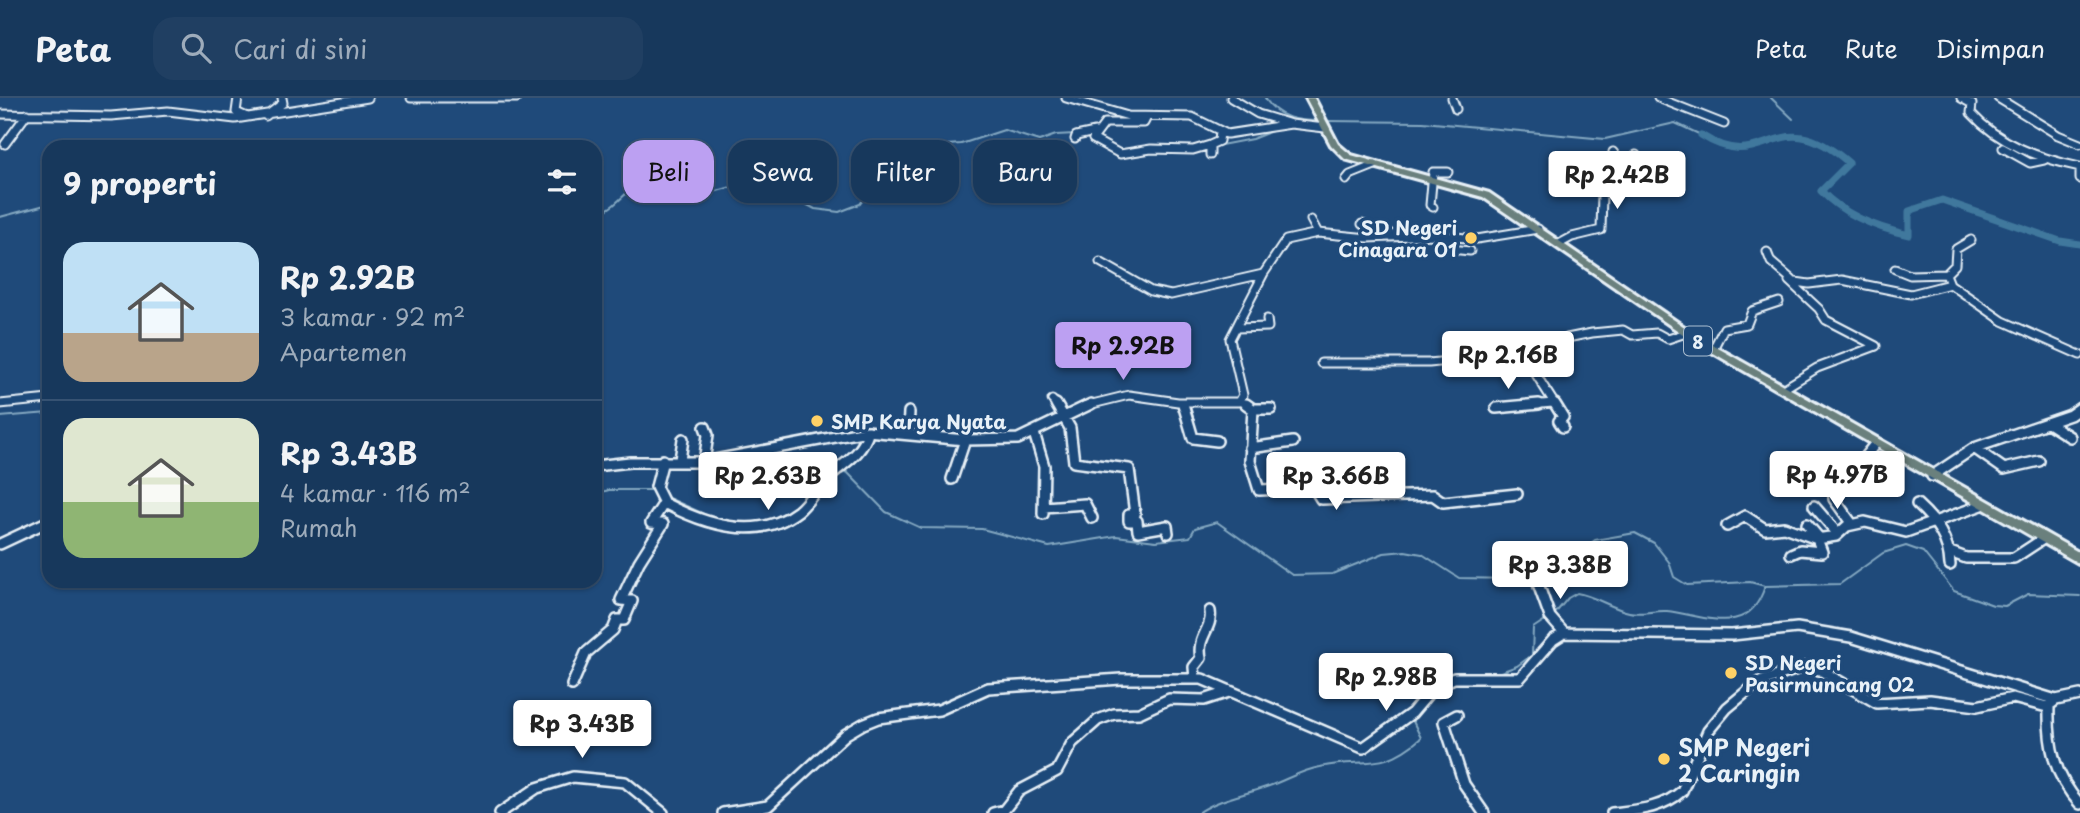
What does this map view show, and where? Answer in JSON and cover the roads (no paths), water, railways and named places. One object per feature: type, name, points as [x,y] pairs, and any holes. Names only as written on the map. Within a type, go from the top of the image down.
[{"type":"highway","name":"8","points":[[1310,98],[1324,128],[1342,153],[1486,195],[1686,333],[1875,444],[2080,559]]},
{"type":"street","points":[[238,98],[236,112],[250,118]]},
{"type":"street","points":[[266,116],[283,103],[282,98]]},
{"type":"street","points":[[0,114],[111,116],[168,111],[207,118],[250,118],[368,98]]},
{"type":"street","points":[[411,98],[517,98]]},
{"type":"street","points":[[1066,98],[1108,113],[1147,117],[1186,115],[1220,132],[1231,134],[1291,124]]},
{"type":"street","points":[[1231,98],[1258,114],[1291,124],[1324,128]]},
{"type":"street","points":[[1452,98],[1456,109]]},
{"type":"street","points":[[1658,98],[1724,124]]},
{"type":"street","points":[[1961,98],[1972,104],[1971,113],[1979,122],[2044,160],[2080,167],[2080,179]]},
{"type":"street","points":[[1998,98],[2058,135],[2080,144]]},
{"type":"street","points":[[5,144],[27,114]]},
{"type":"street","points":[[1075,139],[1076,136],[1090,135],[1105,123],[1144,123],[1147,117]]},
{"type":"street","points":[[1097,131],[1093,139],[1121,154],[1151,149],[1210,148],[1219,140],[1220,132]]},
{"type":"street","points":[[2003,148],[2030,163],[2044,160]]},
{"type":"street","points":[[1559,244],[1572,237],[1601,230],[1600,218],[1605,206],[1602,195],[1618,189],[1614,169],[1616,158],[1613,152]]},
{"type":"street","points":[[1614,169],[1639,172],[1636,155]]},
{"type":"street","points":[[1346,180],[1349,175],[1376,165]]},
{"type":"street","points":[[1433,207],[1430,205],[1434,171],[1448,172]]},
{"type":"street","points":[[1311,219],[1318,233]]},
{"type":"street","points":[[1362,224],[1397,236]]},
{"type":"street","points":[[1241,401],[1243,395],[1230,345],[1263,274],[1282,243],[1318,233],[1362,238],[1443,236],[1477,239],[1538,229]]},
{"type":"street","points":[[1443,236],[1451,249],[1470,251]]},
{"type":"street","points":[[1895,269],[1910,275],[1946,274],[1955,265],[1956,249],[1971,240]]},
{"type":"street","points":[[1767,251],[1771,262],[1792,280],[1808,284],[1842,279],[1911,294],[1950,284]]},
{"type":"street","points":[[1100,262],[1151,291],[1171,295],[1263,274]]},
{"type":"street","points":[[1946,274],[1950,284],[2009,324],[2080,355]]},
{"type":"street","points":[[1783,389],[1817,368],[1877,346],[1826,320],[1823,311],[1792,287],[1788,282],[1792,280]]},
{"type":"street","points":[[1713,349],[1722,330],[1747,324],[1752,311],[1779,302]]},
{"type":"street","points":[[1236,328],[1267,327],[1267,318]]},
{"type":"street","points":[[1321,363],[1429,363],[1535,353],[1554,349],[1567,338],[1592,333],[1623,330],[1632,335],[1657,334],[1668,339],[1686,333]]},
{"type":"street","points":[[1535,353],[1525,359],[1563,417],[1559,421],[1563,427]]},
{"type":"street","points":[[602,465],[663,460],[704,462],[804,441],[869,431],[965,440],[1010,440],[1034,433],[1091,404],[1121,396],[1144,395],[1182,402],[1241,401],[1253,409],[1271,409]]},
{"type":"street","points":[[1052,400],[1068,415],[1073,432],[1074,462],[1129,469],[1135,514],[1129,515],[1129,521],[1137,521],[1138,531],[1167,526],[1168,533]]},
{"type":"street","points":[[0,404],[42,401]]},
{"type":"street","points":[[1182,402],[1192,437],[1217,441]]},
{"type":"street","points":[[1496,408],[1553,403]]},
{"type":"street","points":[[1932,476],[1974,448],[2070,415],[2080,408]]},
{"type":"street","points":[[1253,409],[1249,430],[1256,486],[1260,490],[1314,488],[1321,499],[1433,495],[1443,502],[1517,494]]},
{"type":"street","points":[[908,434],[909,412]]},
{"type":"street","points":[[2048,423],[2070,438]]},
{"type":"street","points":[[704,462],[708,435],[705,427]]},
{"type":"street","points":[[663,460],[656,487],[664,503],[717,525],[760,527],[776,524],[800,509],[828,476],[860,456],[869,431]]},
{"type":"street","points":[[1034,433],[1044,466],[1043,510],[1085,504],[1092,518]]},
{"type":"street","points":[[680,460],[682,439]]},
{"type":"street","points":[[952,479],[965,440]]},
{"type":"street","points":[[1251,448],[1293,442]]},
{"type":"street","points":[[1859,464],[1875,444]]},
{"type":"street","points":[[1974,448],[2004,469],[2039,461]]},
{"type":"street","points":[[1834,491],[1834,499],[1852,524]]},
{"type":"street","points":[[572,685],[582,657],[602,636],[613,630],[617,620],[624,620],[632,601],[621,600],[639,562],[663,524],[651,523],[664,503]]},
{"type":"street","points":[[1917,503],[1936,521],[1950,552],[1950,565]]},
{"type":"street","points":[[1727,526],[1745,516],[1765,529],[1784,527],[1818,538],[1838,534],[1852,524],[1879,523],[1906,532],[1982,505]]},
{"type":"street","points":[[1814,506],[1838,534]]},
{"type":"street","points":[[0,544],[42,524]]},
{"type":"street","points":[[1791,554],[1800,550],[1822,552],[1818,538],[1807,524]]},
{"type":"street","points":[[1950,552],[1966,558],[2014,558],[2043,539]]},
{"type":"street","points":[[1537,581],[1550,617],[1564,633]]},
{"type":"street","points":[[1195,678],[1194,667],[1201,658],[1198,646],[1211,618],[1210,611]]},
{"type":"street","points":[[723,813],[768,806],[846,734],[878,718],[939,710],[988,688],[1121,679],[1195,678],[1363,748],[1412,713],[1433,688],[1454,678],[1520,678],[1553,639],[1564,633],[1732,635],[1797,628],[1851,637],[2052,704]]},
{"type":"street","points":[[1612,813],[1641,809],[1676,797],[1682,791],[1709,731],[1727,708],[1757,683],[1798,668],[1820,670],[1877,703],[1930,700],[1977,706],[2011,698],[2052,704],[2080,695]]},
{"type":"street","points":[[993,813],[1006,808],[1019,791],[1057,771],[1072,743],[1102,718],[1118,713],[1139,713],[1169,699],[1204,700],[1230,692]]},
{"type":"street","points":[[2052,704],[2048,736],[2054,765],[2064,785],[2080,804]]},
{"type":"street","points":[[1457,715],[1444,722],[1465,788],[1474,804],[1484,813]]},
{"type":"street","points":[[500,813],[526,794],[559,777],[574,774],[628,783],[648,804],[663,813]]},
{"type":"waterway","points":[[1265,98],[1282,115],[1321,121]]},
{"type":"waterway","points":[[1771,98],[1793,119]]},
{"type":"waterway","points":[[1326,121],[1423,122],[1605,139],[1675,123],[1701,135]]},
{"type":"waterway","points":[[1216,146],[1252,139],[1277,129]]},
{"type":"waterway","points":[[602,212],[645,176],[665,166],[680,174],[680,193],[703,195],[742,184],[764,182],[815,209],[839,212],[860,204],[883,173],[932,146],[961,144],[1004,130],[1039,141],[1056,135],[1075,134]]},
{"type":"waterway","points":[[1701,135],[1724,146],[1742,148],[1787,137],[1804,137],[1824,145],[1849,163],[1821,191],[1851,214],[1897,232],[1909,235],[1909,211],[1942,200],[2060,241],[2080,244]]},
{"type":"waterway","points":[[1168,153],[1183,153]]},
{"type":"waterway","points":[[0,217],[42,206]]},
{"type":"waterway","points":[[0,417],[42,414]]},
{"type":"waterway","points":[[838,475],[847,472],[886,512],[921,528],[982,529],[1049,547],[1116,536],[1156,541],[1190,537],[1195,528],[1217,522],[1292,575],[1332,574],[1384,553],[1405,551],[1422,554],[1459,578],[1515,579],[1542,564],[1568,560],[1595,540],[1635,533],[1654,543],[1669,562],[1674,577],[1687,585],[1750,582],[1765,586]]},
{"type":"waterway","points":[[602,492],[652,490]]},
{"type":"waterway","points":[[664,496],[713,518]]},
{"type":"waterway","points":[[755,531],[775,528],[798,516]]},
{"type":"waterway","points":[[1765,586],[1840,584],[1883,553],[1906,546],[1923,552],[1954,591],[1993,605],[2005,606],[2028,594],[2080,596]]},
{"type":"waterway","points":[[1553,616],[1568,598],[1577,593],[1634,613],[1667,611],[1724,620],[1748,613],[1758,602],[1765,586]]},
{"type":"waterway","points":[[1495,674],[1517,666],[1532,655],[1533,628],[1548,618]]},
{"type":"waterway","points":[[1409,709],[1427,685],[1454,674]]},
{"type":"waterway","points":[[1198,813],[1224,800],[1313,768],[1372,762],[1395,756],[1421,738],[1411,717]]},
{"type":"place","name":"SD Negeri Cinagara 01","points":[[1471,238]]},
{"type":"place","name":"SMP Karya Nyata","points":[[817,421]]},
{"type":"place","name":"SD Negeri Pasirmuncang 02","points":[[1731,673]]},
{"type":"place","name":"SMP Negeri 2 Caringin","points":[[1664,759]]}]
